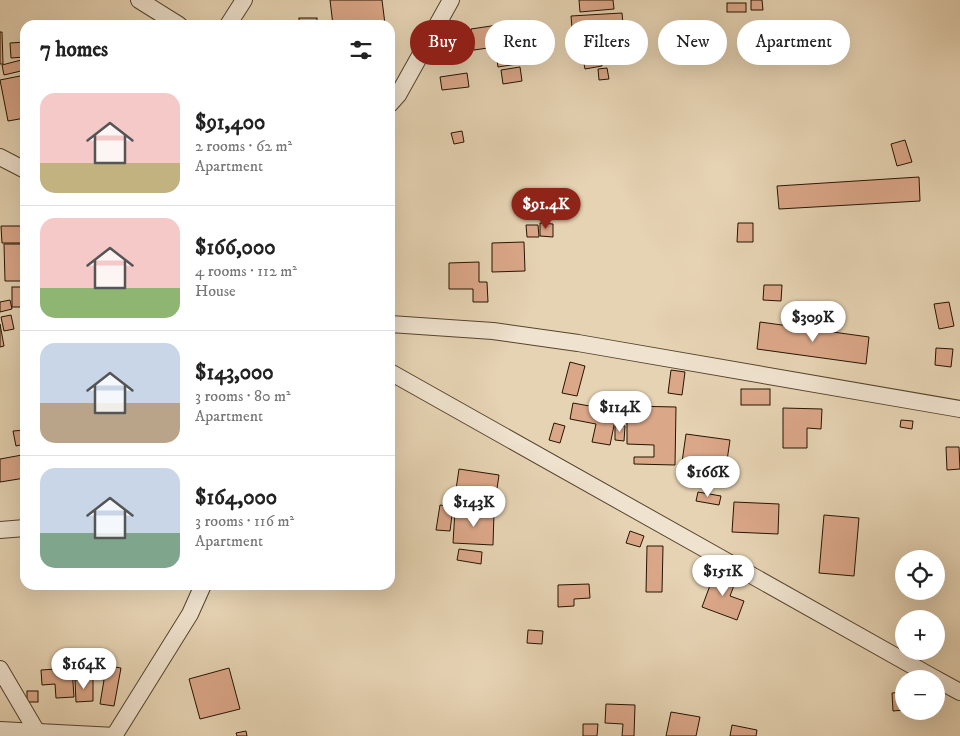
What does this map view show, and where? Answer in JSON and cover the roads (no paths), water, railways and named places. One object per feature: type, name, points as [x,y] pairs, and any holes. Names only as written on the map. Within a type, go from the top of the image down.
[{"type":"street","points":[[139,0],[170,20]]},
{"type":"street","points":[[231,20],[244,0]]},
{"type":"street","points":[[395,98],[451,0]]},
{"type":"street","points":[[0,157],[20,167]]},
{"type":"street","points":[[395,324],[493,331],[578,343],[960,409]]},
{"type":"street","points":[[395,375],[920,670]]},
{"type":"street","points":[[0,530],[20,528]]},
{"type":"street","points":[[0,730],[114,736],[190,614],[201,590]]},
{"type":"street","points":[[0,668],[37,732]]},
{"type":"street","points":[[945,684],[960,692]]}]
